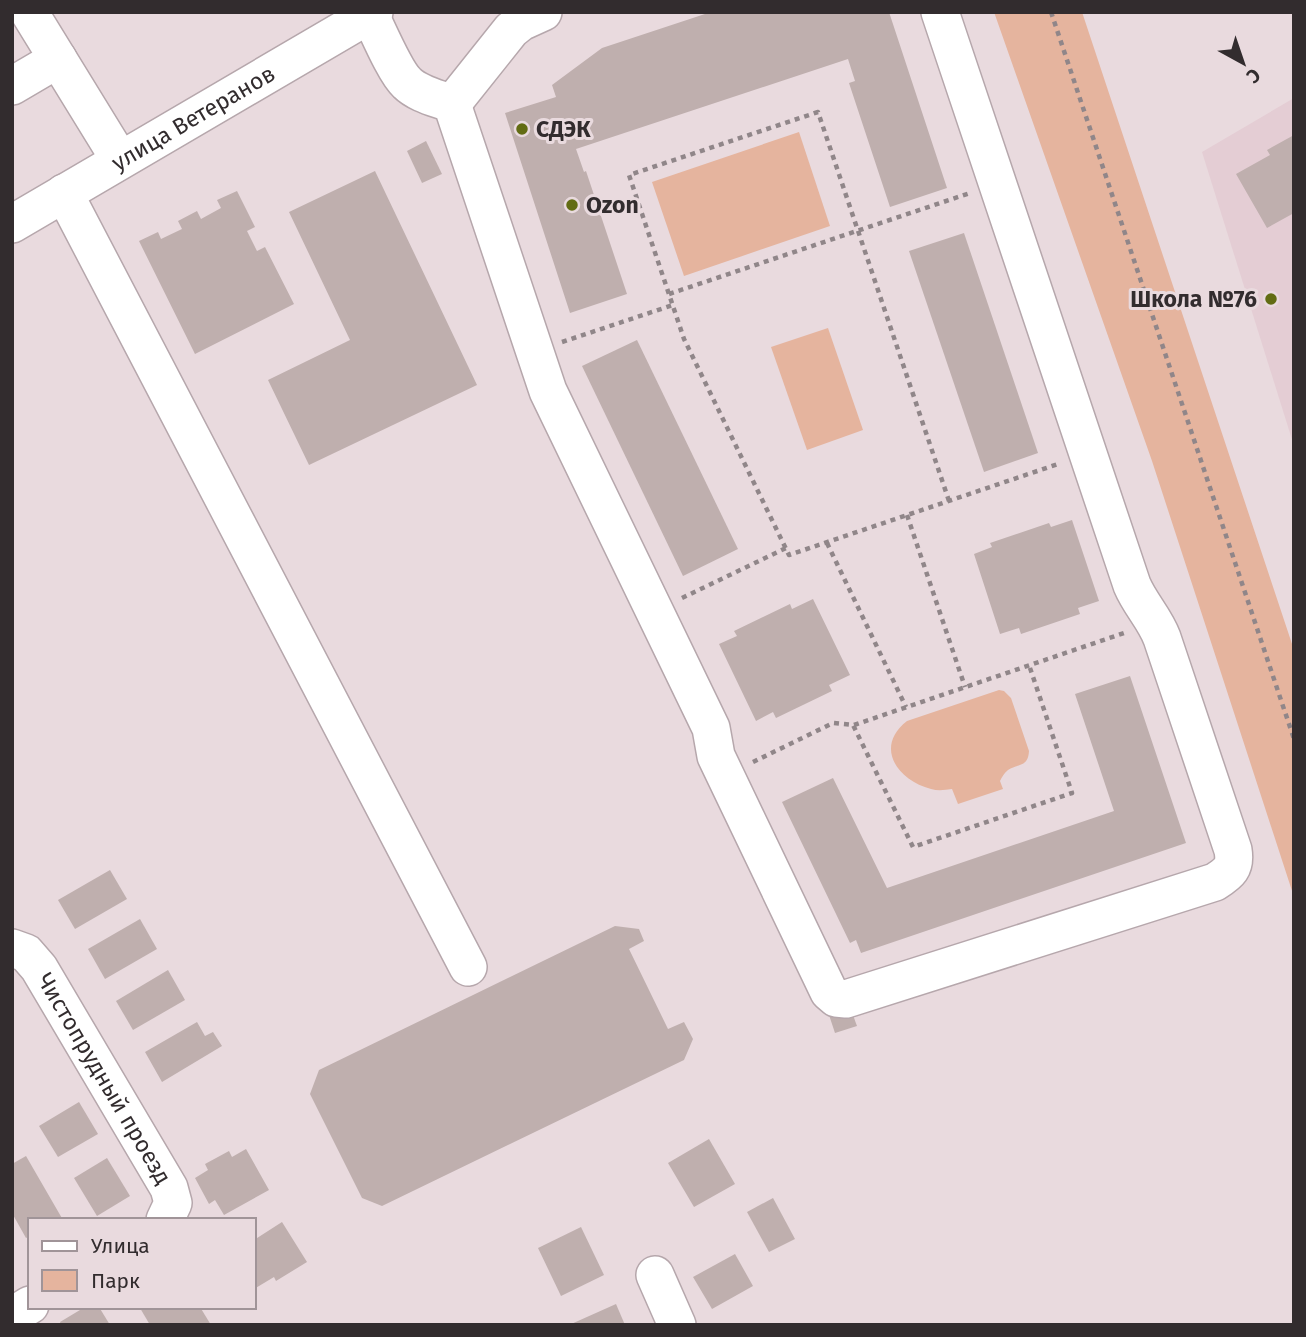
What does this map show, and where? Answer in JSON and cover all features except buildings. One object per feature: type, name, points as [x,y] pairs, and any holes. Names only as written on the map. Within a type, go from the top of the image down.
[{"type":"street","points":[[29,12],[118,156]]},
{"type":"street","points":[[452,104],[511,30],[543,12]]},
{"type":"street","points":[[366,13],[406,82],[415,89],[452,104],[548,391],[711,728],[716,756],[829,992],[836,998],[846,999],[1215,881],[1229,873],[1235,860],[1162,638],[1132,585],[940,12]]},
{"type":"street","name":"улица Ветеранов","points":[[12,214],[366,13]]},
{"type":"street","points":[[12,86],[58,59]]},
{"type":"street","name":"улица Ветеранов","points":[[12,224],[118,156]]},
{"type":"street","points":[[64,193],[468,967]]},
{"type":"street","name":"Чистопрудный проезд","points":[[12,948],[26,953],[38,968],[169,1188],[173,1203],[166,1218]]},
{"type":"street","points":[[656,1276],[677,1325]]},
{"type":"street","points":[[12,1316],[28,1306]]},
{"type":"path","points":[[1051,12],[1294,739]]},
{"type":"path","points":[[949,501],[818,111],[629,175],[684,339],[789,555],[827,542],[949,501],[1088,454]]},
{"type":"path","points":[[669,294],[998,183]]},
{"type":"path","points":[[535,352],[673,305]]},
{"type":"path","points":[[907,515],[965,687]]},
{"type":"path","points":[[827,542],[906,707]]},
{"type":"path","points":[[655,611],[786,548]]},
{"type":"path","points":[[725,776],[833,723],[853,725],[1154,623]]},
{"type":"path","points":[[853,725],[913,847],[1058,798],[1072,793],[1029,665]]},
{"type":"shaded area","name":"Школа №76","points":[[1294,98],[1294,446],[1202,152]]},
{"type":"green space","points":[[994,12],[1082,12],[1294,650],[1294,897],[1152,461]]},
{"type":"green space","points":[[799,132],[830,226],[684,276],[652,182]]},
{"type":"green space","points":[[828,328],[863,430],[807,450],[771,347]]},
{"type":"green space","points":[[999,690],[1011,698],[1029,751],[1025,763],[1003,775],[1000,781],[1003,789],[958,804],[952,789],[939,790],[919,785],[900,770],[891,752],[892,741],[907,721]]},
{"type":"place","name":"СДЭК","points":[[522,129]]},
{"type":"place","name":"Ozon","points":[[572,205]]},
{"type":"place","name":"Школа №76","points":[[1271,299]]}]
